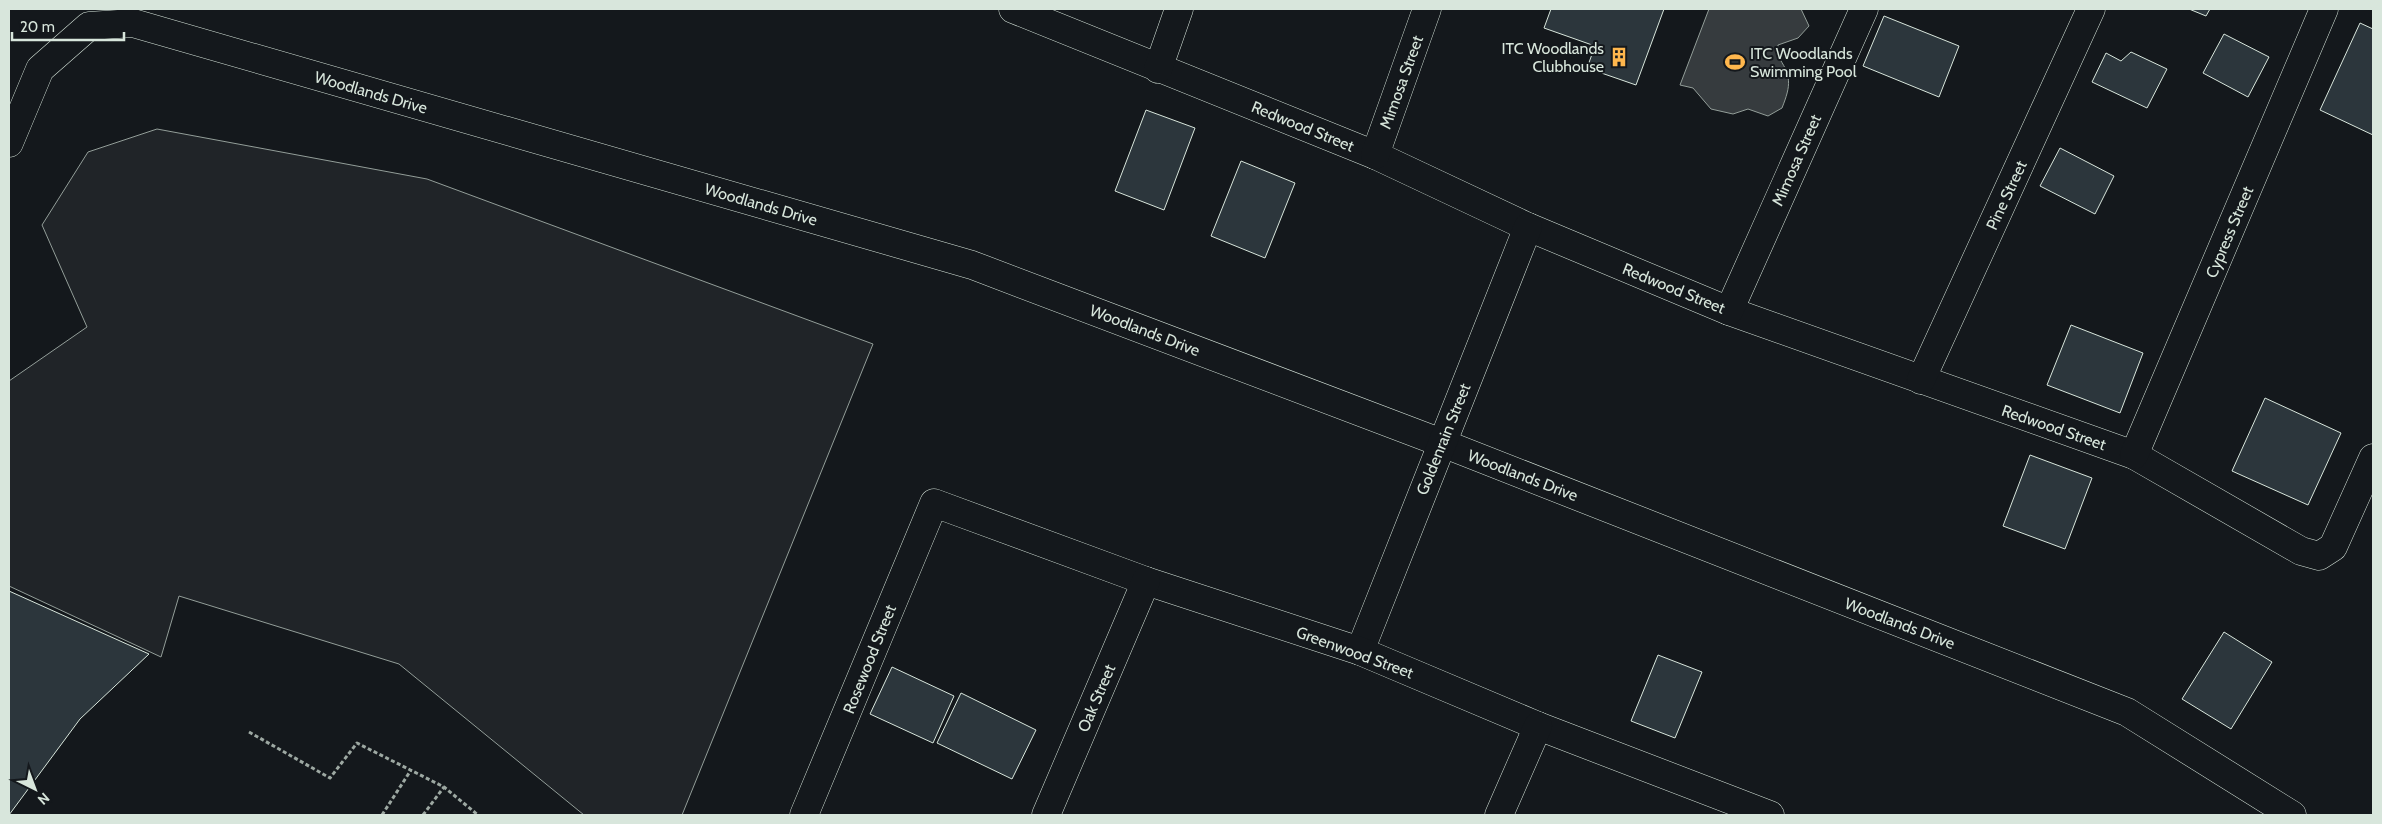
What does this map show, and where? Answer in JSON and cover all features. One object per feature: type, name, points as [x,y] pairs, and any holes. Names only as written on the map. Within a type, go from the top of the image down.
[{"type":"street","name":"Redwood Street","points":[[1013,9],[1375,155],[1528,227],[1729,311],[2134,455],[2301,551],[2319,556],[2333,547],[2373,458]]},
{"type":"street","points":[[1158,68],[1179,9]]},
{"type":"street","name":"Mimosa Street","points":[[1375,155],[1427,9]]},
{"type":"street","name":"Mimosa Street","points":[[1729,311],[1864,9]]},
{"type":"street","name":"Pine Street","points":[[1921,380],[2091,9]]},
{"type":"street","name":"Cypress Street","points":[[2134,455],[2324,9]]},
{"type":"street","name":"Woodlands Drive","points":[[9,143],[40,69],[79,20],[89,26],[132,23],[972,264],[1442,443],[2127,712],[2292,815]]},
{"type":"street","name":"Goldenrain Street","points":[[1360,651],[1528,227]]},
{"type":"street","name":"Greenwood Street","points":[[934,502],[1146,581],[1360,651],[1736,809],[1770,815]]},
{"type":"street","name":"Rosewood Street","points":[[804,815],[934,502]]},
{"type":"street","name":"Oak Street","points":[[1046,815],[1146,581]]},
{"type":"street","points":[[1499,815],[1538,726]]},
{"type":"path","points":[[249,732],[330,778],[357,743],[444,787],[478,815]]},
{"type":"path","points":[[382,815],[411,770]]},
{"type":"path","points":[[423,815],[444,787]]},
{"type":"shaded area","name":"ITC Woodlands Swimming Pool","points":[[1709,9],[1801,9],[1809,26],[1798,38],[1778,45],[1777,55],[1788,75],[1787,93],[1782,108],[1768,116],[1748,109],[1733,114],[1711,109],[1693,88],[1680,85]]},
{"type":"shaded area","points":[[157,129],[427,179],[873,344],[682,815],[584,815],[399,664],[179,596],[161,657],[9,586],[9,381],[87,327],[42,225],[88,152]]},
{"type":"building","name":"ITC Woodlands Clubhouse","points":[[1551,9],[1664,9],[1636,85],[1587,68],[1595,46],[1544,28]]},
{"type":"building","points":[[2189,9],[2210,9],[2206,16]]},
{"type":"building","points":[[1884,16],[1959,46],[1939,97],[1863,66]]},
{"type":"building","points":[[2360,23],[2373,29],[2373,135],[2320,110]]},
{"type":"building","points":[[2224,34],[2269,57],[2248,97],[2203,73]]},
{"type":"building","points":[[2131,52],[2167,69],[2147,108],[2092,82],[2106,53],[2121,61]]},
{"type":"building","points":[[1146,110],[1195,128],[1164,210],[1115,191]]},
{"type":"building","points":[[2060,148],[2114,176],[2095,214],[2040,186]]},
{"type":"building","points":[[1241,161],[1295,183],[1265,258],[1211,236]]},
{"type":"building","points":[[2071,325],[2143,353],[2120,413],[2047,385]]},
{"type":"building","points":[[2265,398],[2341,433],[2308,505],[2232,471]]},
{"type":"building","points":[[2030,455],[2092,478],[2065,549],[2003,526]]},
{"type":"building","points":[[9,591],[149,654],[80,719],[9,815]]},
{"type":"building","points":[[2224,632],[2272,662],[2231,729],[2182,699]]},
{"type":"building","points":[[1658,655],[1702,672],[1675,738],[1631,721]]},
{"type":"building","points":[[892,667],[954,696],[933,743],[870,714]]},
{"type":"building","points":[[961,693],[1036,730],[1012,779],[937,743]]},
{"type":"place","name":"ITC Woodlands Clubhouse","points":[[1619,57]]},
{"type":"place","name":"ITC Woodlands Swimming Pool","points":[[1735,62]]}]
